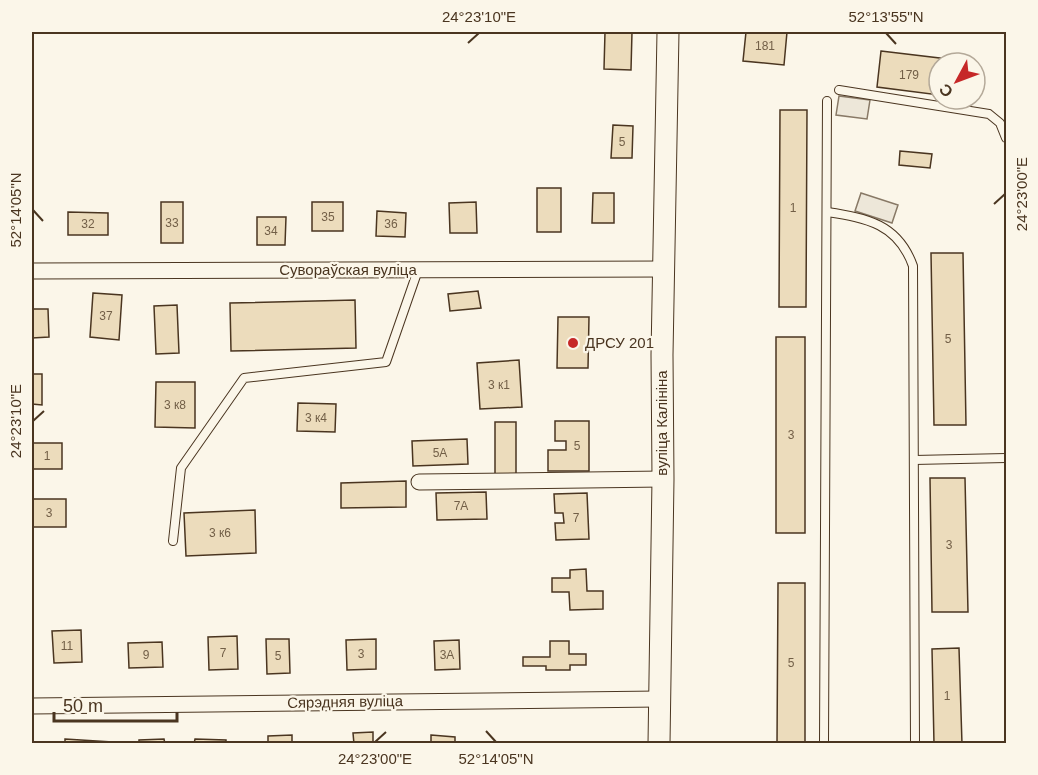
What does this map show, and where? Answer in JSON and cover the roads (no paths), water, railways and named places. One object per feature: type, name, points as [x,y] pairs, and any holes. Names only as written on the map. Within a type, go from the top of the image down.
[{"type":"street","name":"вуліца Калініна","points":[[659,744],[663,479],[662,356],[668,32]]},
{"type":"street","name":"Сувораўская вуліца","points":[[32,272],[665,269]]},
{"type":"street","points":[[418,482],[663,479]]},
{"type":"street","name":"Сярэдняя вуліца","points":[[32,706],[659,699]]},
{"type":"lane","points":[[839,90],[989,114],[1000,123],[1006,138]]},
{"type":"lane","points":[[825,744],[827,101]]},
{"type":"lane","points":[[827,212],[854,216],[882,226],[898,238],[908,251],[913,266],[915,744]]},
{"type":"lane","points":[[173,541],[181,468],[244,378],[386,362],[418,270]]},
{"type":"lane","points":[[914,460],[1006,458]]},
{"type":"place","name":"ДРСУ 201","points":[[573,343]]}]
